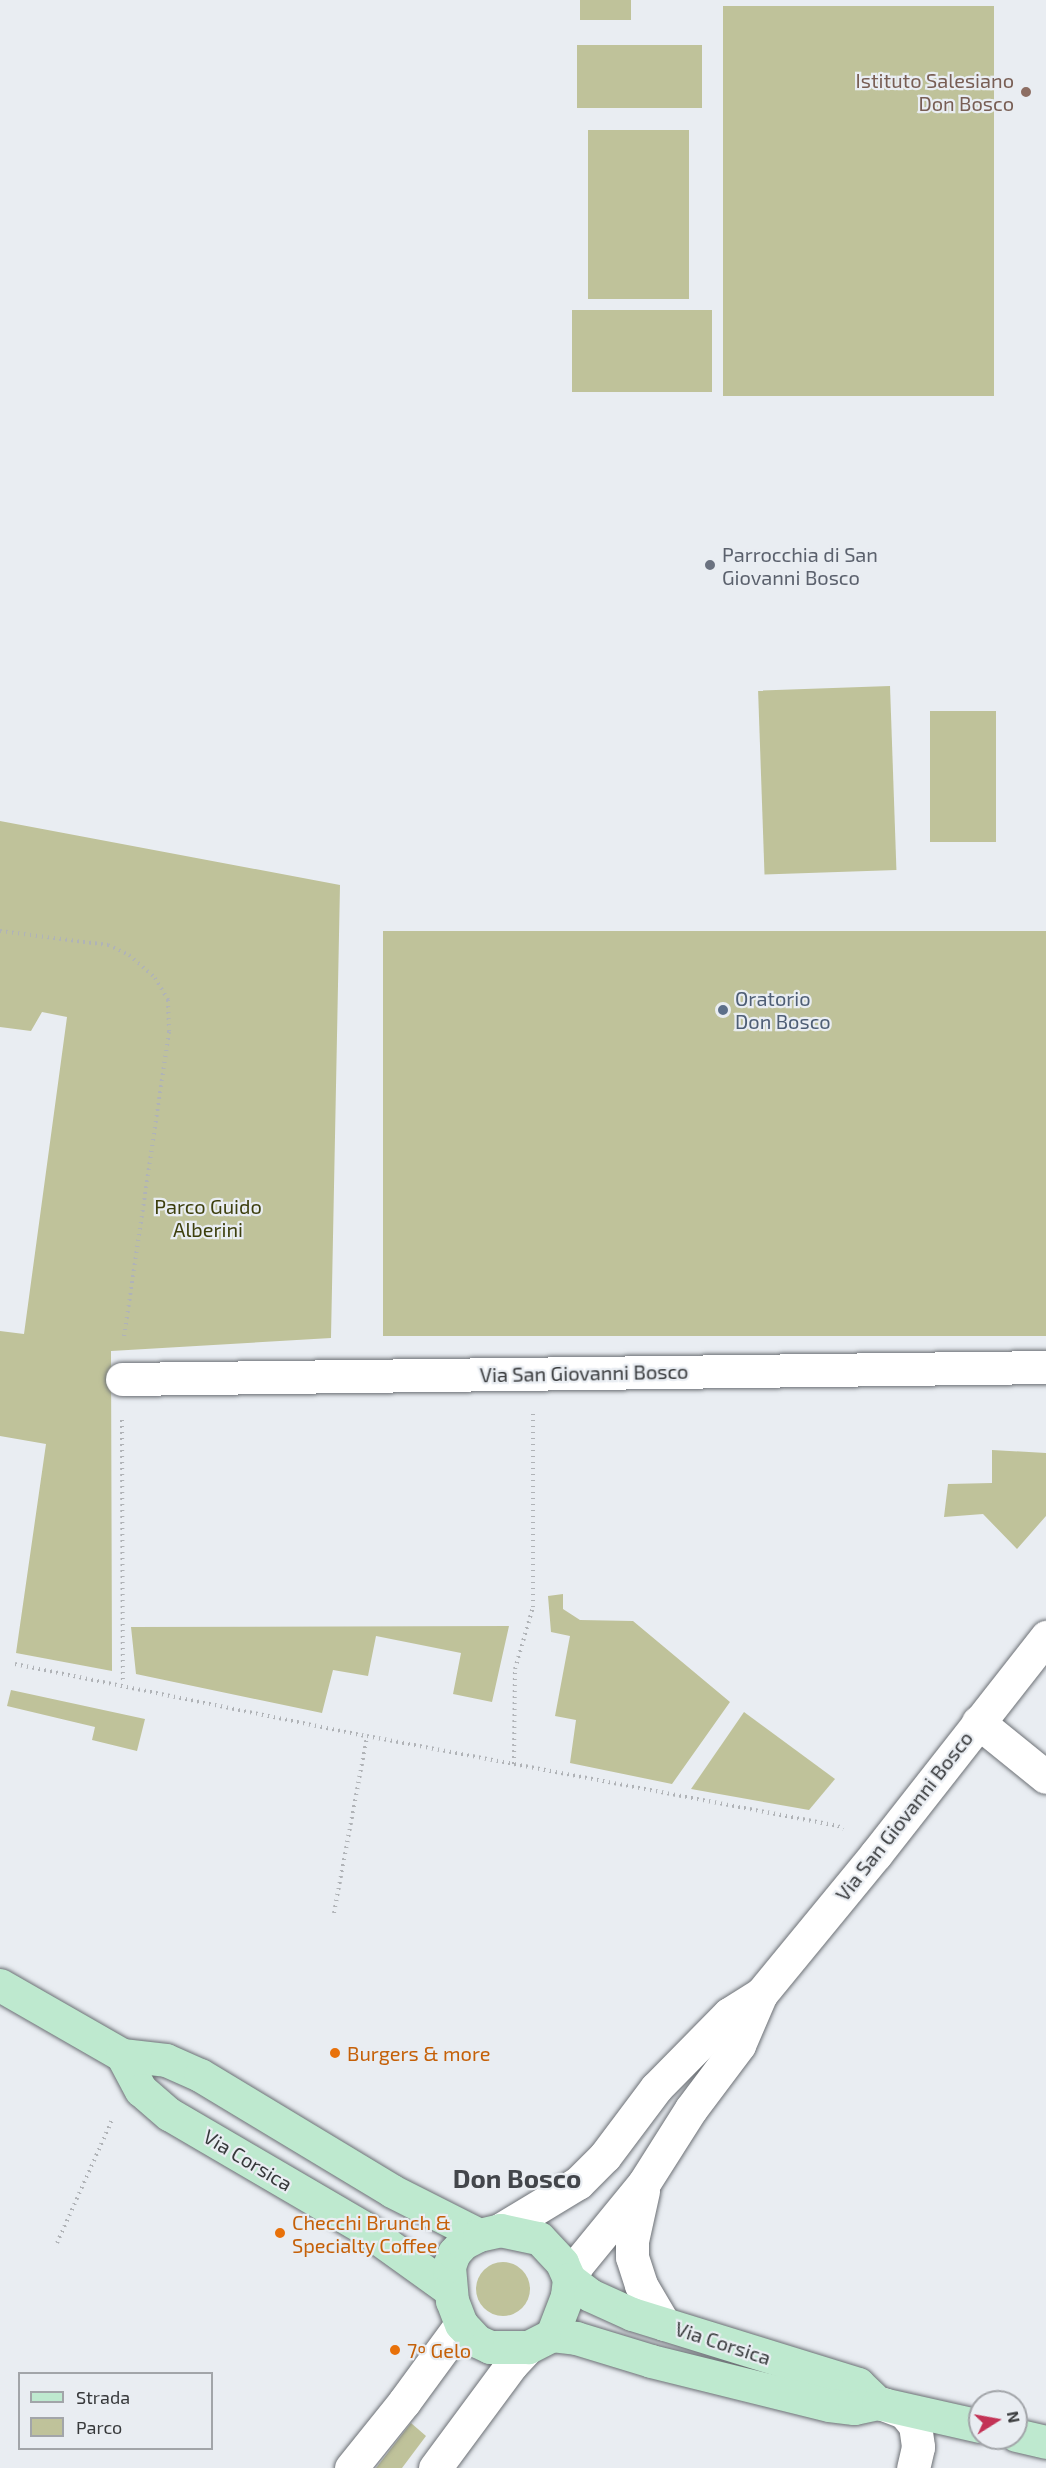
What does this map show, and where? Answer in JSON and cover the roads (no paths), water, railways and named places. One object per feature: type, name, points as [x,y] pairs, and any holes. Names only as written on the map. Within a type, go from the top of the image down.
[{"type":"main road","points":[[0,1985],[122,2055],[166,2060],[200,2075],[392,2191],[489,2232],[539,2238],[562,2263],[569,2279],[567,2296],[540,2341],[490,2347],[477,2341],[461,2324],[449,2289],[449,2266],[454,2253],[464,2243],[489,2232]]},
{"type":"main road","name":"Via Corsica","points":[[122,2055],[141,2090],[169,2114],[364,2228],[449,2289]]},
{"type":"main road","name":"Via Corsica","points":[[569,2279],[590,2295],[664,2324],[858,2384],[878,2403]]},
{"type":"main road","name":"Via Corsica","points":[[540,2341],[576,2338],[651,2361],[830,2405],[854,2408],[878,2403],[968,2424]]},
{"type":"main road","points":[[1028,2438],[1046,2442]]},
{"type":"street","name":"Via San Giovanni Bosco","points":[[122,1379],[1046,1367]]},
{"type":"street","name":"Via San Giovanni Bosco","points":[[569,2279],[577,2265],[644,2183],[697,2100],[740,2045],[761,1994],[876,1854],[1046,1637]]},
{"type":"street","points":[[978,1722],[1046,1777]]},
{"type":"street","name":"Via San Giovanni Bosco","points":[[489,2232],[578,2183],[604,2156],[656,2088],[729,2014],[761,1994]]},
{"type":"street","points":[[644,2183],[632,2241],[632,2257],[641,2285],[664,2324]]},
{"type":"street","points":[[351,2468],[404,2402],[461,2324]]},
{"type":"street","points":[[435,2468],[512,2364],[540,2341]]},
{"type":"street","points":[[878,2403],[898,2409],[912,2418],[915,2425],[916,2457]]},
{"type":"street","points":[[916,2457],[939,2429],[968,2426]]},
{"type":"place","name":"Istituto Salesiano Don Bosco","points":[[1026,92]]},
{"type":"place","name":"Parrocchia di San Giovanni Bosco","points":[[710,565]]},
{"type":"place","name":"Oratorio Don Bosco","points":[[723,1010]]},
{"type":"place","name":"Burgers & more","points":[[335,2053]]},
{"type":"place","name":"Checchi Brunch & Specialty Coffee","points":[[280,2233]]},
{"type":"place","name":"7º Gelo","points":[[395,2350]]},
{"type":"district","name":"Don Bosco","points":[[517,2178]]},
{"type":"park label","name":"Parco Guido Alberini","points":[[208,1218]]}]
